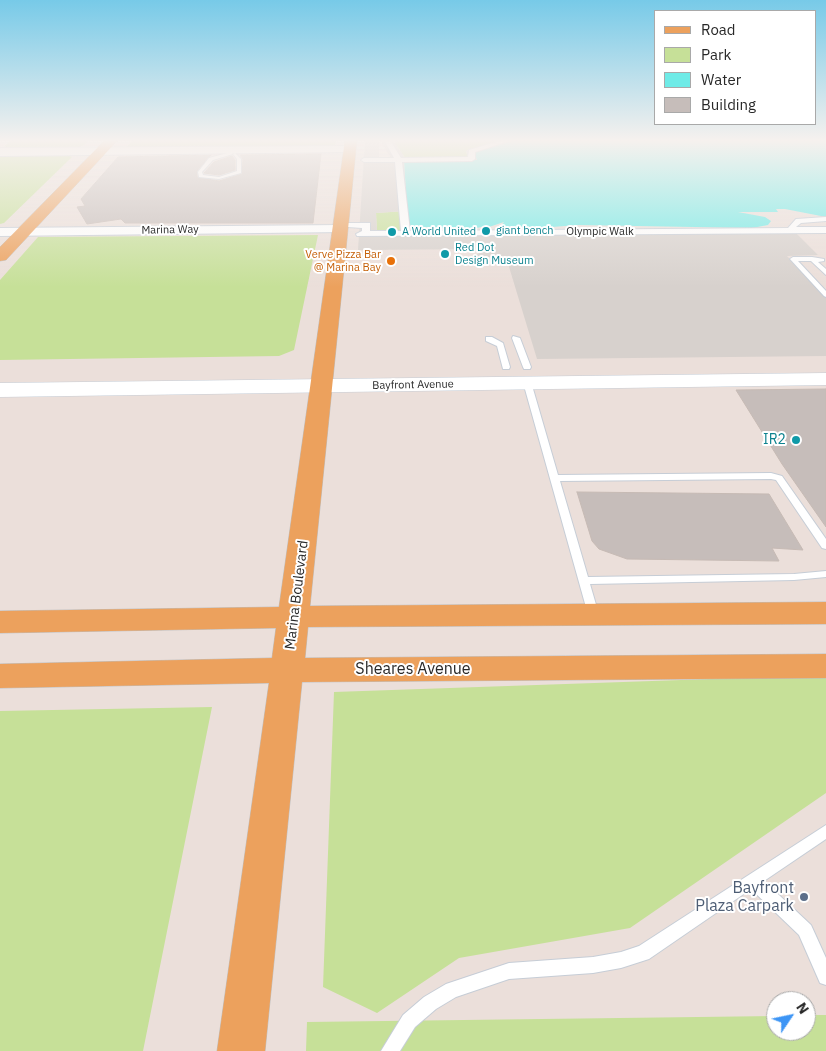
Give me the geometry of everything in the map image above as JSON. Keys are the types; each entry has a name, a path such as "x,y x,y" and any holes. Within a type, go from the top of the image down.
{"main road":[{"path":"0,256 64,189"},
{"name":"Marina Boulevard","path":"241,1051 322,379 345,227 347,189"},
{"name":"Bayfront Avenue","path":"522,377 826,365"},
{"name":"Bayfront Avenue","path":"0,374 322,379"},
{"name":"Bayfront Avenue","path":"0,390 322,379 522,377 826,379"},
{"path":"0,622 294,617 826,613"},
{"name":"Sheares Avenue","path":"0,676 287,670 826,666"}],"street":[{"path":"401,189 406,234"},
{"name":"Olympic Walk","path":"794,230 792,227 799,221 826,219"},
{"name":"Olympic Walk","path":"345,227 367,225 363,234 826,230"},
{"name":"Marina Way","path":"0,232 345,227"}],"lane":[{"path":"806,258 826,273"},
{"path":"822,260 806,258 793,260 826,294"},
{"path":"819,287 826,280"},
{"path":"516,338 522,377 554,478 593,615"},
{"path":"489,339 500,345 522,377"},
{"path":"554,478 771,476 779,478 826,546"},
{"path":"584,581 794,578 826,574"},
{"path":"390,1051 409,1021 430,1003 452,990 509,971 592,965 621,960 644,953 826,831"},
{"path":"752,880 805,930 826,978"}],"green space":[{"path":"0,189 39,189 4,223 0,224"},
{"path":"405,211 406,234 377,232 376,213"},
{"path":"318,235 294,350 279,356 0,360 0,280 38,237"},
{"path":"826,675 826,793 630,928 459,958 377,1013 323,987 334,692"},
{"path":"212,707 143,1051 0,1051 0,711"},
{"path":"816,1015 826,1015 826,1051 306,1051 307,1022 766,1016 766,1041 816,1041"}],"shaded area":[{"path":"362,189 406,189 409,233 794,231 818,255 787,256 826,297 826,356 537,359 506,257 471,257 488,249 358,250","holes":["405,211 406,234 377,232 376,213"]}],"water":[{"path":"406,189 826,189 826,217 785,209 776,209 778,212 738,212 765,217 771,221 768,225 752,228 578,225 526,229 501,226 504,222 489,227 485,226 469,230 408,226"}],"building":[{"path":"90,189 317,189 313,223 125,223 121,219 87,224 77,207 85,206 81,199"},
{"name":"IR2","path":"826,389 826,527 782,464 736,390"},
{"path":"577,492 769,494 803,550 772,548 779,561 627,559 599,549 592,541"}],"place":[{"name":"giant bench","path":"486,231"},
{"name":"A World United","path":"392,232"},
{"name":"Red Dot Design Museum","path":"445,254"},
{"name":"Verve Pizza Bar @ Marina Bay","path":"391,261"},
{"name":"IR2","path":"796,440"},
{"name":"Bayfront Plaza Carpark","path":"804,897"}]}
